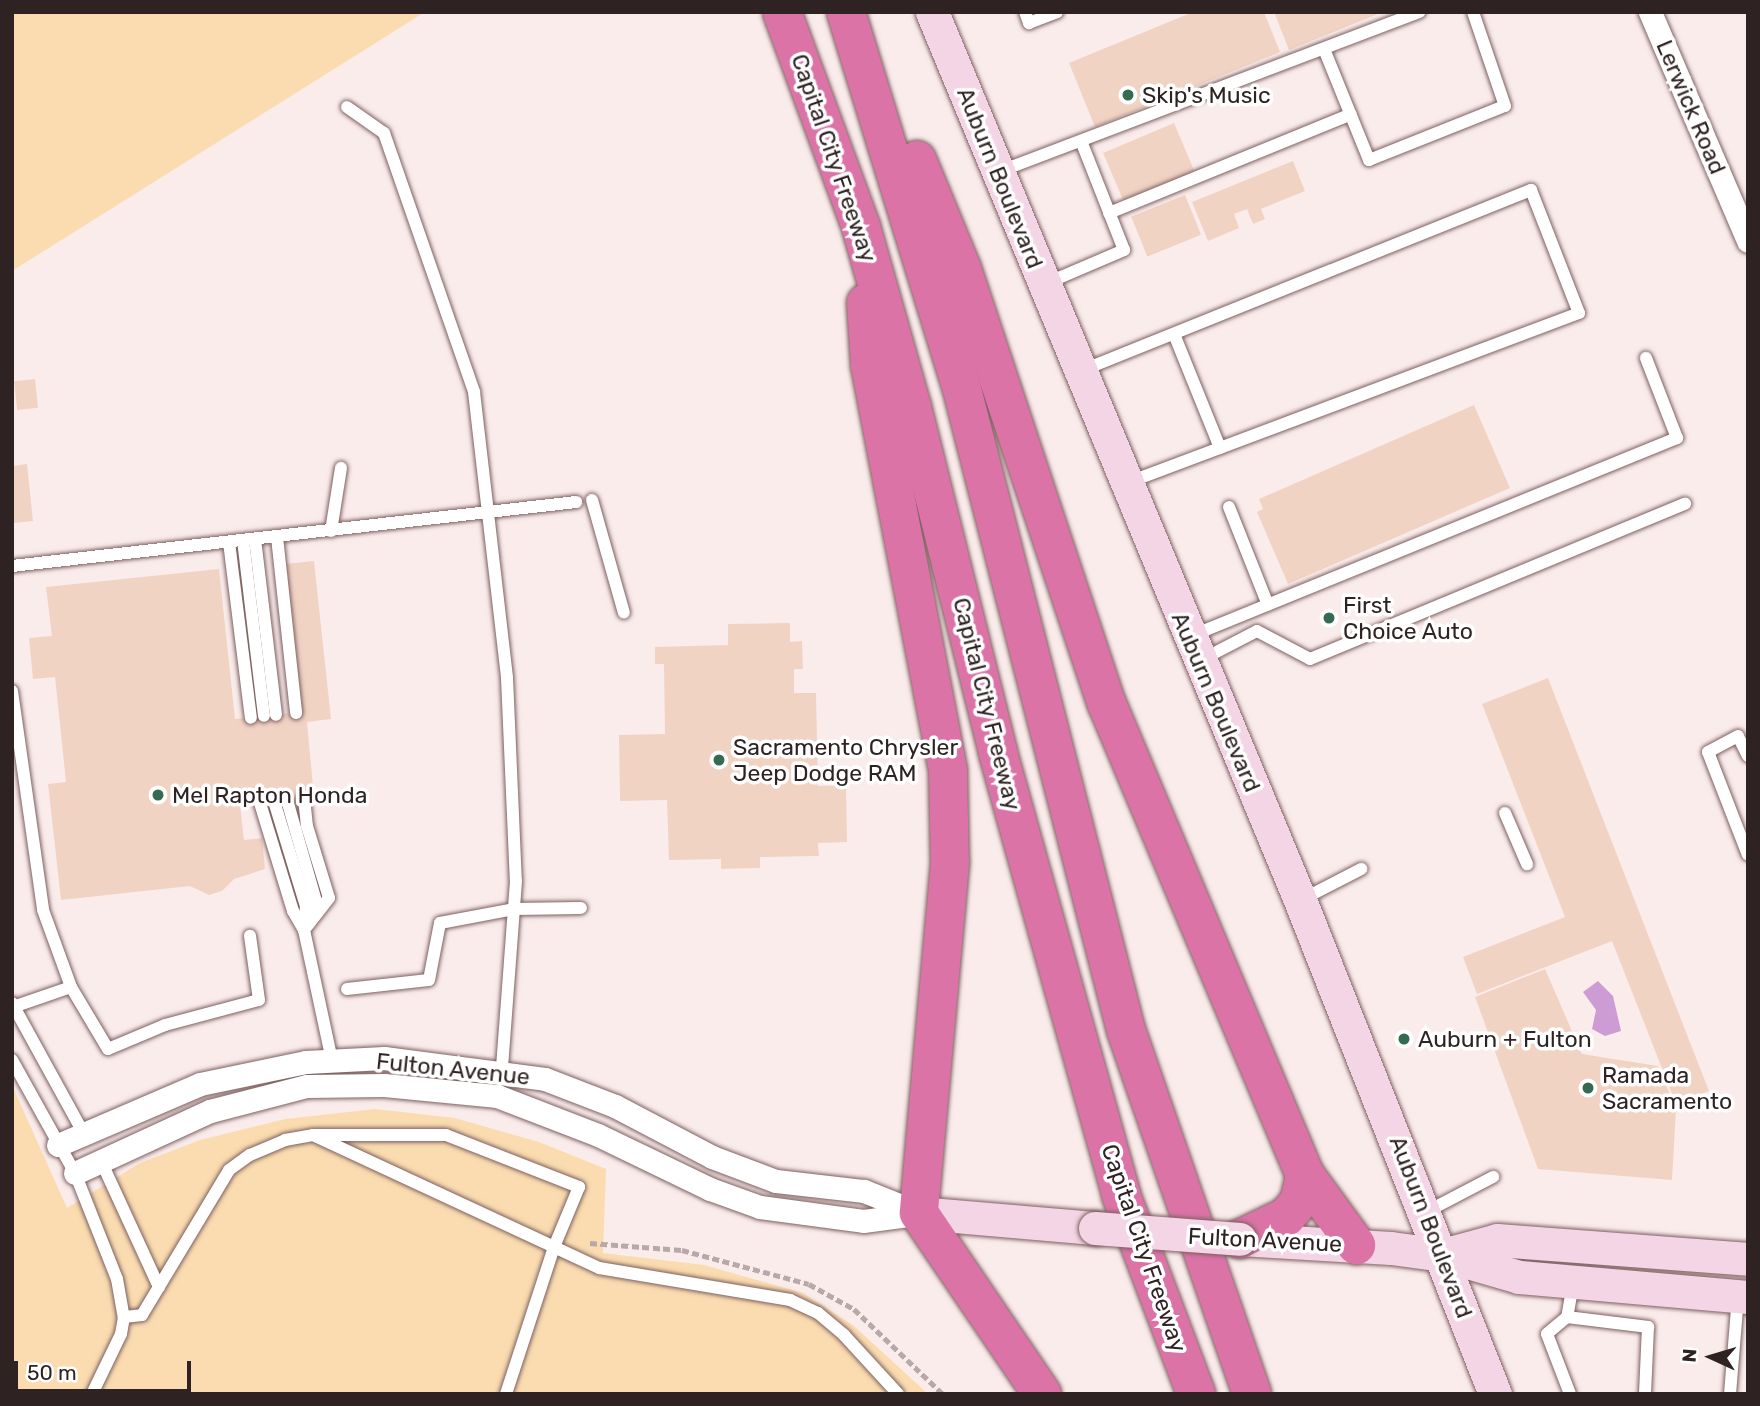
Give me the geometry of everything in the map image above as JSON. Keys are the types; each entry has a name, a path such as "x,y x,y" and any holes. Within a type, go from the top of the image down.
{"highway":[{"name":"Capital City Freeway","path":"782,12 861,227 912,407 998,753 1117,1182 1196,1394"},
{"path":"846,12 962,388 1126,1030 1252,1394"},
{"path":"857,12 962,269 1107,704 1305,1175 1356,1245"},
{"path":"861,227 870,365 948,771 950,863 919,1213 1042,1394"},
{"path":"1240,1239 1286,1217 1299,1202 1305,1175"}],"main road":[{"name":"Auburn Boulevard","path":"932,12 1193,650 1300,900 1443,1255 1495,1394"},
{"name":"Fulton Avenue","path":"919,1213 1240,1239 1356,1245 1443,1255 1519,1277 1743,1297"},
{"name":"Fulton Avenue","path":"1443,1255 1497,1240 1748,1259"}],"street":[{"name":"Lerwick Road","path":"1650,12 1748,241"},
{"name":"Fulton Avenue","path":"58,1145 200,1084 332,1061 384,1058 503,1071 545,1079 615,1106 712,1157 776,1181 864,1191 919,1213"},
{"name":"Fulton Avenue","path":"75,1173 210,1111 307,1086 384,1084 497,1097 760,1207 863,1221 919,1213"},
{"path":"83,1132 101,1161"}],"lane":[{"path":"1025,12 1029,23 1057,12"},
{"path":"998,173 1420,12"},
{"path":"1324,49 1369,160 1505,106 1473,12"},
{"path":"347,107 384,133 474,392 507,678 514,909 503,1071 497,1097"},
{"path":"1110,213 1351,114"},
{"path":"1043,285 1124,250 1081,141"},
{"path":"1079,372 1531,190 1579,313 1126,484"},
{"path":"1174,334 1220,448"},
{"path":"1193,650 1268,605 1677,438 1646,358"},
{"path":"331,531 341,468"},
{"path":"592,500 624,613"},
{"path":"12,566 576,502"},
{"path":"1193,650 1257,631 1310,659 1685,504"},
{"path":"1229,507 1268,605"},
{"path":"277,537 296,713"},
{"path":"229,542 263,716 249,540"},
{"path":"12,691 43,910 71,988 107,1049 165,1025 259,1000 250,936"},
{"path":"1748,755 1738,736 1708,752 1745,839 1748,855"},
{"path":"304,798 307,826 329,898 304,930"},
{"path":"281,801 316,901 304,930"},
{"path":"260,803 293,912 304,930 332,1061"},
{"path":"1505,813 1527,864"},
{"path":"1300,900 1362,869"},
{"path":"347,989 429,979 440,923 514,909 581,908"},
{"path":"71,988 13,1005 83,1132"},
{"path":"12,1060 75,1173 117,1279 124,1317 92,1394"},
{"path":"313,1135 599,1268 790,1300 818,1313 845,1335 898,1394"},
{"path":"124,1317 142,1315 229,1170 250,1155 285,1140 313,1135 446,1135 579,1187 554,1247 506,1394"},
{"path":"101,1161 159,1287"},
{"path":"1426,1212 1493,1177"},
{"path":"1570,1394 1547,1334 1567,1317 1573,1282"},
{"path":"1731,1394 1743,1297"},
{"path":"1567,1317 1648,1327 1645,1394"}],"shaded area":[{"path":"12,12 425,12 12,271"},
{"path":"1598,981 1613,996 1621,1031 1605,1036 1592,1029 1596,1010 1583,992"},
{"path":"12,1085 67,1208 140,1163 200,1140 285,1119 375,1109 455,1118 539,1142 606,1169 603,1253 704,1265 803,1293 854,1326 928,1394 12,1394"}],"building":[{"name":"Skip's Music","path":"1193,12 1264,12 1280,52 1095,127 1069,63"},
{"path":"1274,12 1383,12 1289,50"},
{"path":"1174,123 1195,173 1124,203 1103,153"},
{"path":"1293,161 1305,191 1261,209 1265,219 1253,224 1247,209 1234,214 1239,228 1208,241 1192,202"},
{"path":"1185,195 1201,235 1147,257 1131,217"},
{"path":"35,379 38,408 17,410 14,381"},
{"path":"1474,405 1510,488 1288,584 1257,512 1263,509 1259,499"},
{"path":"27,464 33,521 13,523 12,466"},
{"path":"314,561 331,719 307,722 314,797 240,805 244,840 262,838 265,869 234,879 222,891 209,895 190,886 61,900 48,784 66,782 55,677 33,679 29,638 52,636 46,587 219,569 235,719 302,712 286,564"},
{"path":"790,623 790,642 802,641 803,669 794,669 794,693 816,693 818,786 846,785 847,842 818,843 819,856 760,857 760,868 721,869 721,859 669,860 667,800 620,801 619,735 665,734 664,664 655,664 655,647 728,645 728,624"},
{"path":"1548,678 1709,1091 1676,1104 1612,941 1477,994 1463,957 1565,917 1482,704"},
{"name":"Ramada Sacramento","path":"1545,969 1582,1054 1658,1066 1676,1109 1672,1180 1538,1169 1475,997"}],"place":[{"name":"Skip's Music","path":"1128,95"},
{"name":"First Choice Auto","path":"1329,618"},
{"name":"Sacramento Chrysler Jeep Dodge RAM","path":"719,760"},
{"name":"Mel Rapton Honda","path":"158,795"},
{"name":"Auburn + Fulton","path":"1404,1039"},
{"name":"Ramada Sacramento","path":"1588,1088"}]}
